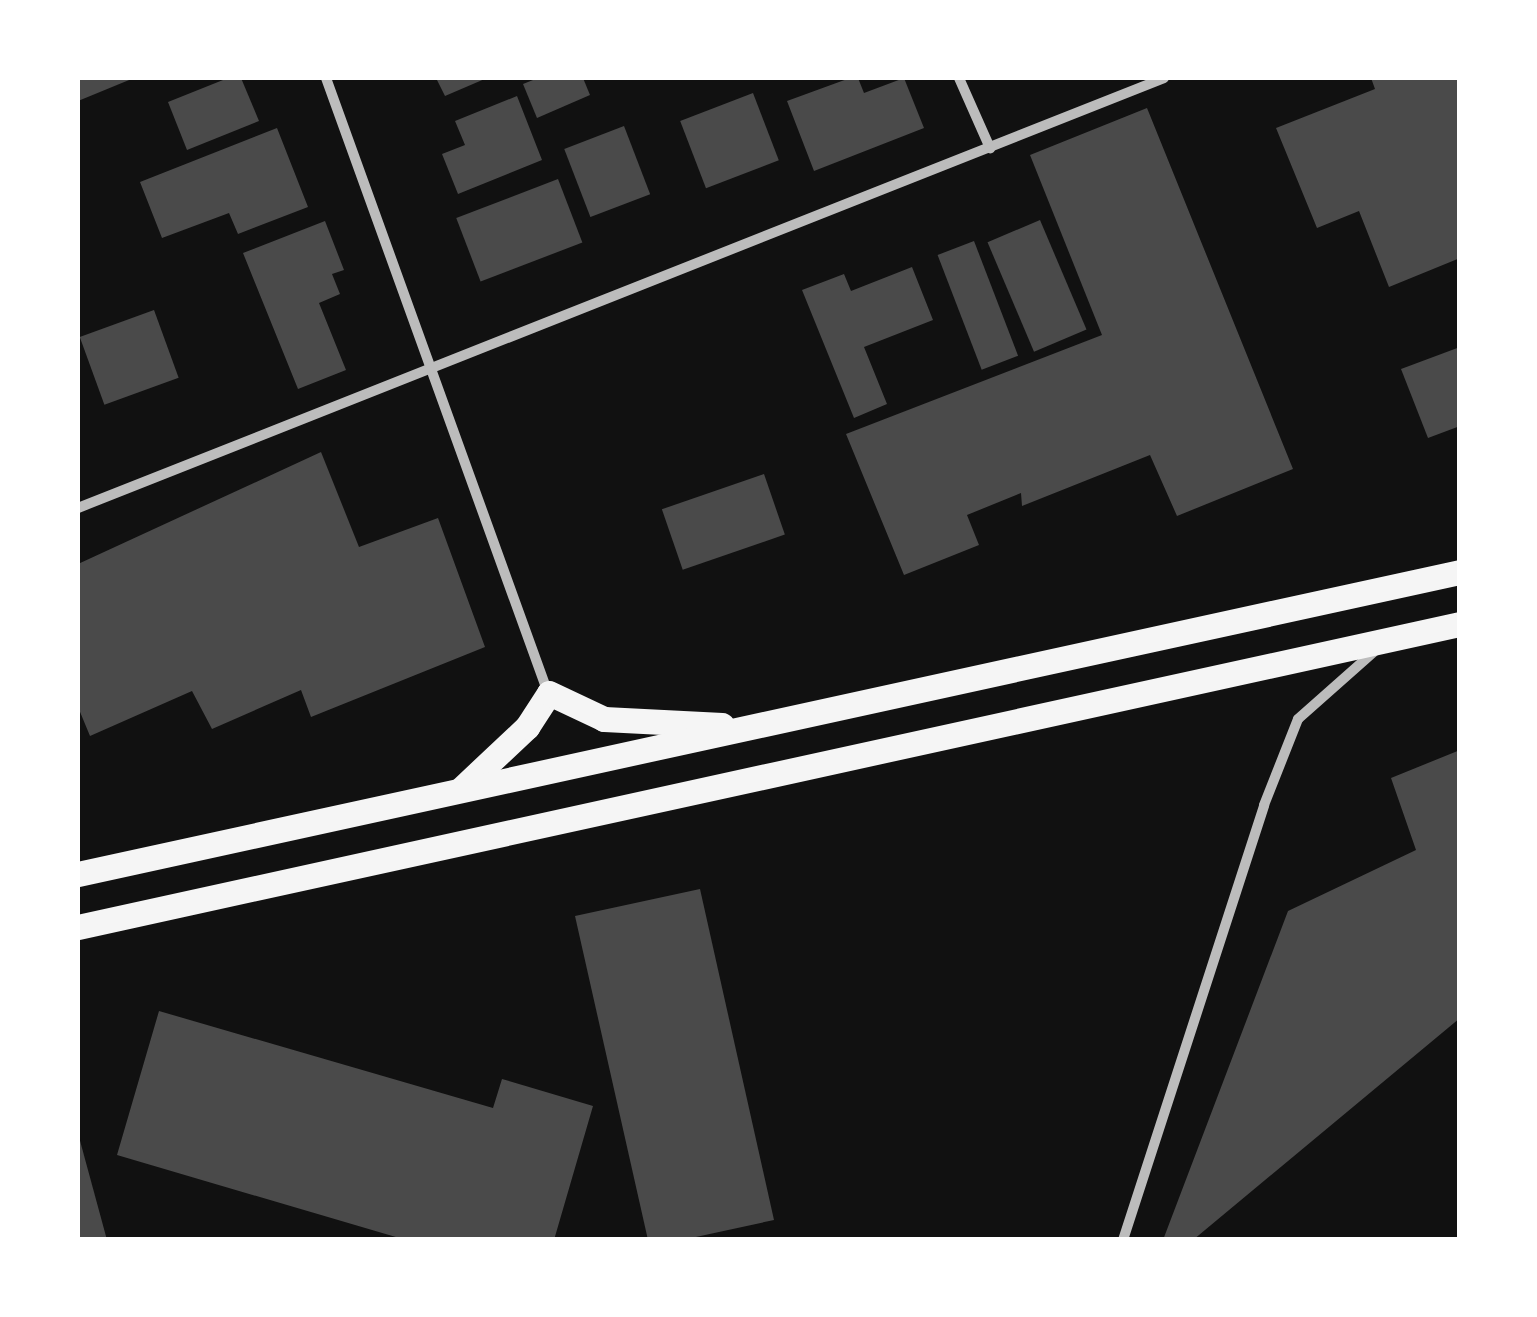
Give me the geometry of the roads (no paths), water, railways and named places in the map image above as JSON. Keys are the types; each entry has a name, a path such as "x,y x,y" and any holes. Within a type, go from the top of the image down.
{"main road":[{"path":"78,874 1460,572"},
{"path":"78,927 1460,624"},
{"path":"459,791 527,727 548,693 604,719 757,727"}],"street":[{"path":"326,78 548,693"},
{"path":"959,78 990,148"},
{"path":"78,508 1164,78"},
{"path":"1124,1240 1264,805 1298,718 1388,640"}]}
